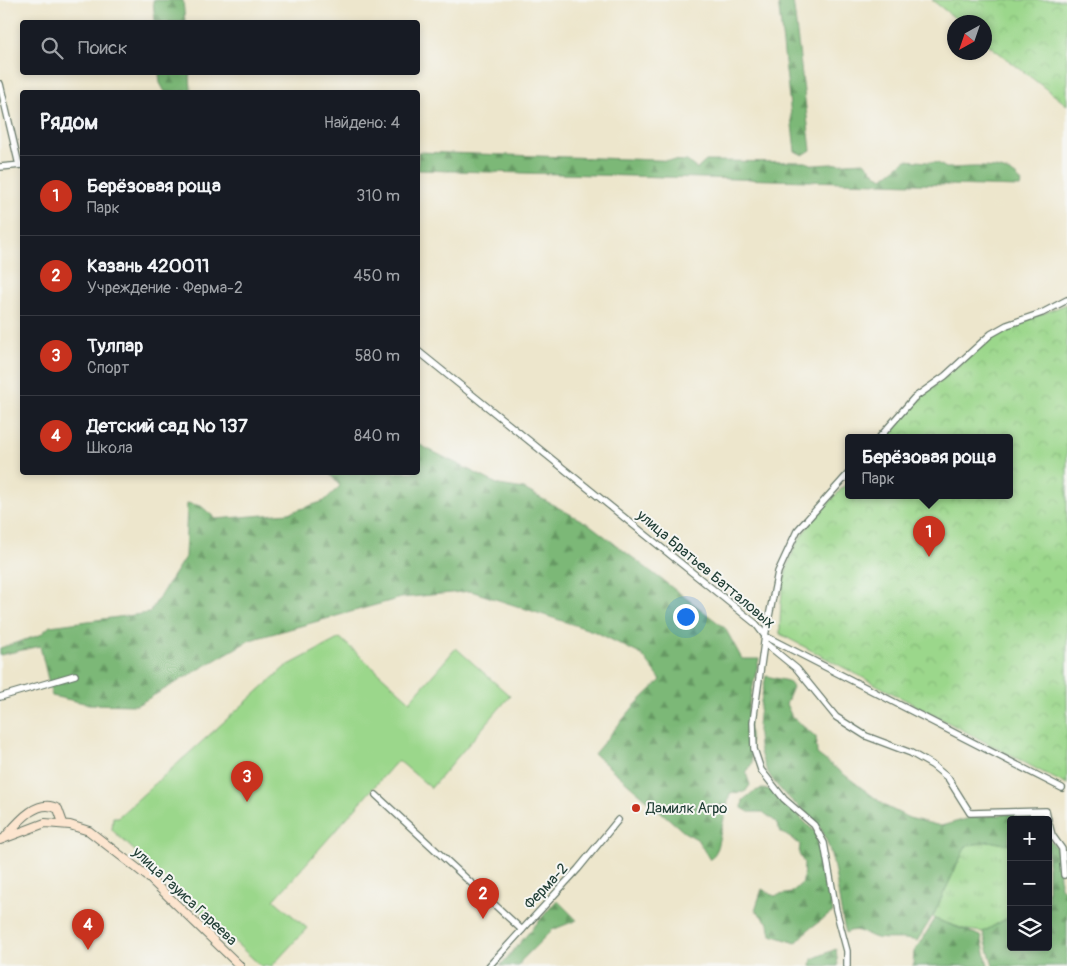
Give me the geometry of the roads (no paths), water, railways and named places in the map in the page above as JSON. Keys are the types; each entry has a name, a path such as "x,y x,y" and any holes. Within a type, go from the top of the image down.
{"street":[{"path":"0,84 20,161"},
{"path":"0,167 20,165"},
{"path":"882,434 914,398 944,376 991,334 1006,325 1042,312 1067,300"},
{"name":"улица Братьев Батталовых","path":"420,353 756,624 765,636 1062,788"},
{"path":"845,478 797,532 778,572 765,636 752,722 754,749 761,770 770,784 784,799 814,825 824,843 836,910 847,951 847,966"},
{"path":"765,643 797,669 836,717 866,736 911,753 934,766 948,778 970,813 1046,811 1047,816"},
{"path":"0,697 75,675"},
{"path":"376,795 522,930"},
{"path":"2,839 29,812 44,807 52,806 58,809 63,823"},
{"name":"Ферма-2","path":"489,966 578,869 618,820"},
{"name":"улица Рауиса Гареева","path":"2,839 45,823 63,823 89,831 147,876 240,966"},
{"path":"1052,835 1062,849 1064,875"}],"place":[{"name":"Берёзовая роща","path":"929,557"},
{"name":"Тулпар","path":"247,802"},
{"name":"Дамилк Агро","path":"636,808"},
{"name":"Казань 420011","path":"483,919"},
{"name":"Детский сад № 137","path":"88,950"}]}
